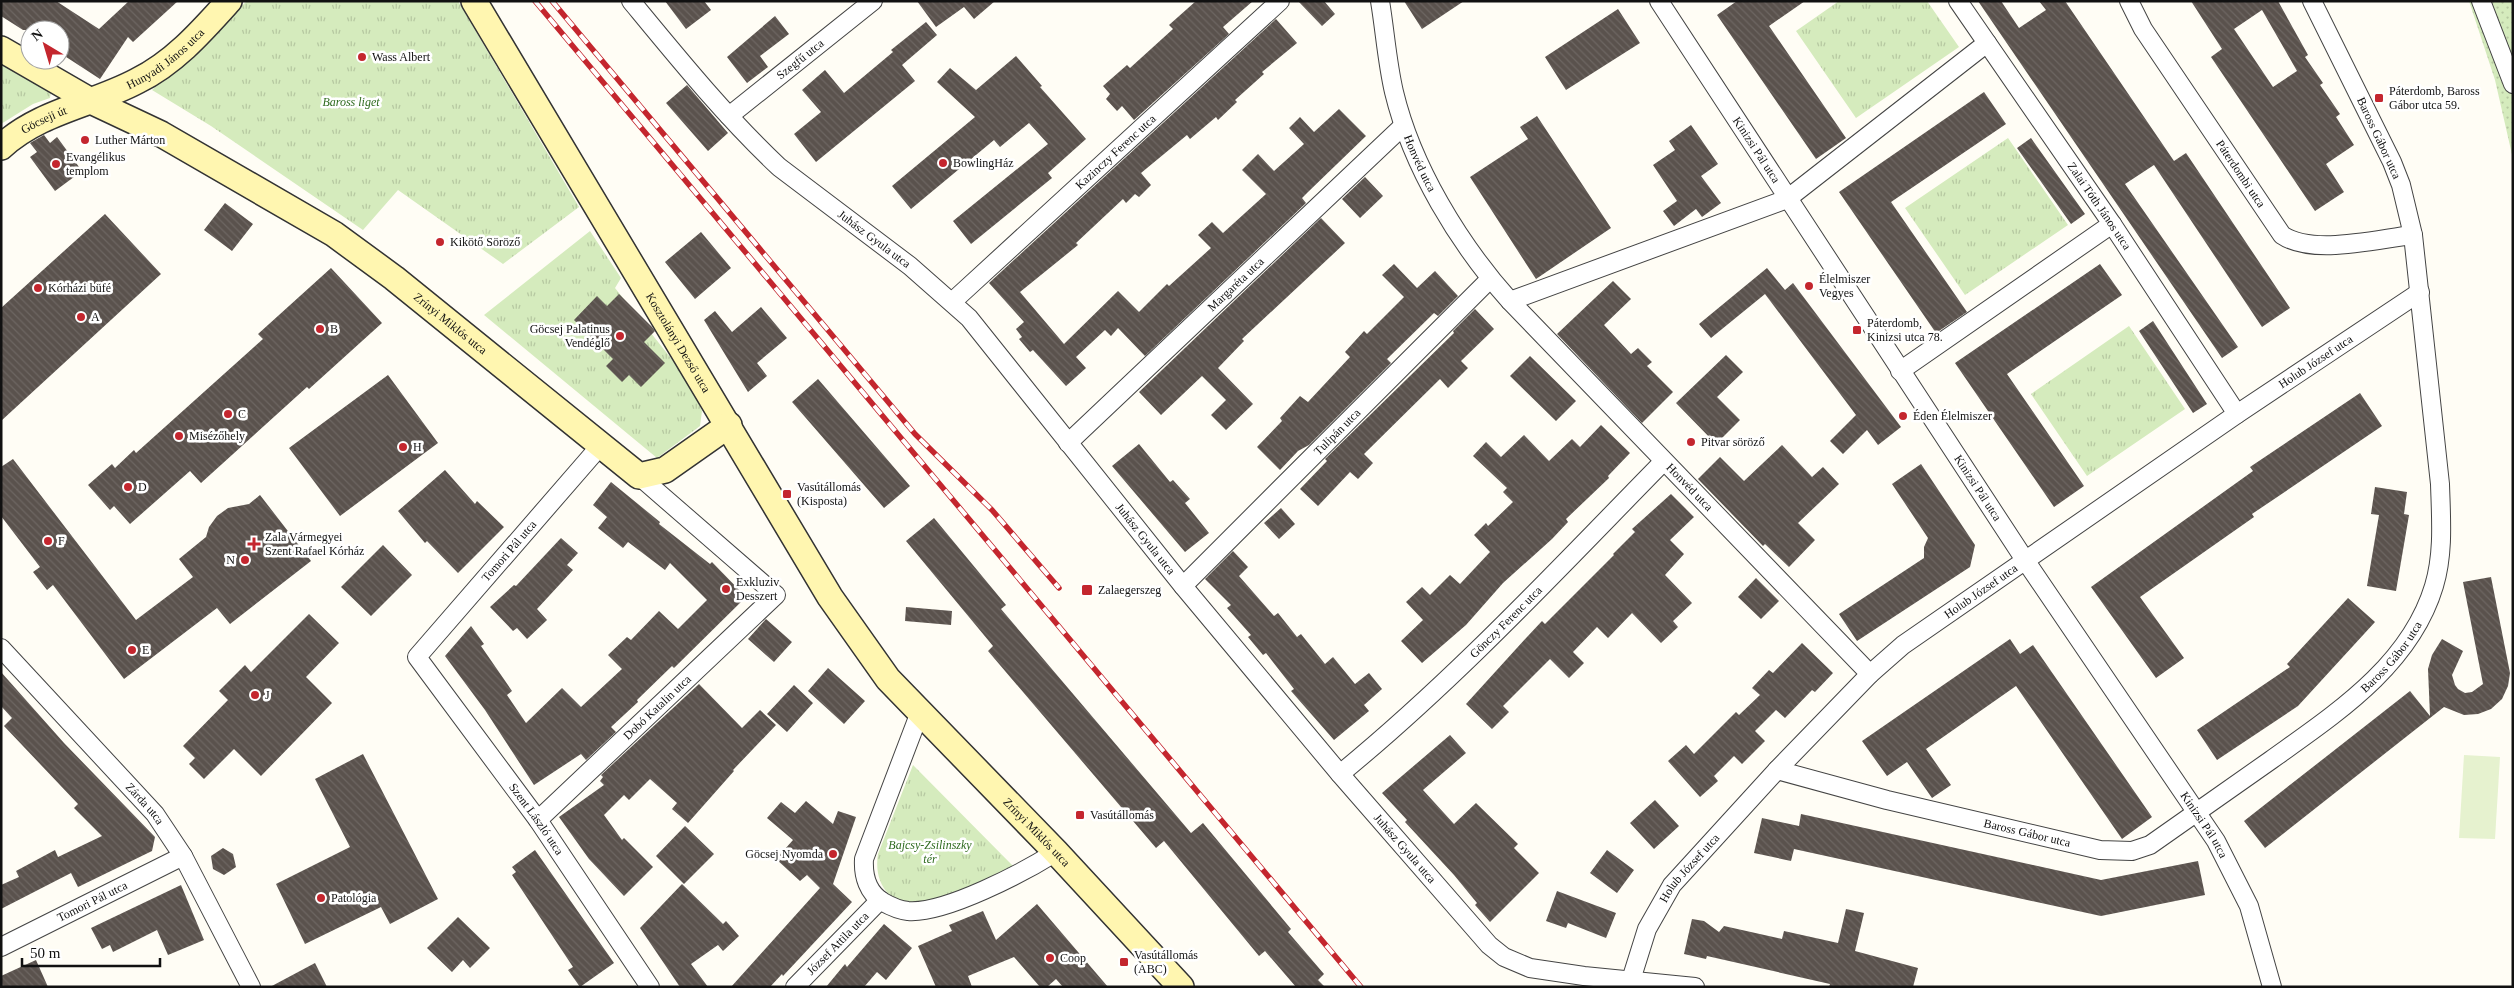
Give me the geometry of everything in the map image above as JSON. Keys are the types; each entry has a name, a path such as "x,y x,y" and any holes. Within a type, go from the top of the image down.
{"main road":[{"name":"Hunyadi János utca","path":"91,100 138,81 167,62 198,35 228,1"},
{"name":"Kosztolányi Dezső utca","path":"474,1 830,597 888,679"},
{"name":"Zrínyi Miklós utca","path":"1,49 91,100 161,134 334,234 394,278 639,476"},
{"name":"Göcseji út","path":"1,147 13,136 44,118 91,100"},
{"path":"639,476 665,470 729,425"},
{"name":"Zrínyi Miklós utca","path":"888,679 1056,852 1177,985"}],"street":[{"name":"Juhász Gyula utca","path":"631,1 728,116 779,167 910,266 968,318 1183,586 1340,774 1498,953 1519,965 1530,968 1584,976 1695,987"},
{"name":"Szegfű utca","path":"728,116 873,1"},
{"name":"Kazinczy Ferenc utca","path":"952,302 1280,1"},
{"name":"Honvéd utca","path":"1380,1 1394,91 1404,126 1438,199 1458,235 1490,279 1663,462 1870,674"},
{"name":"Kinizsi Pál utca","path":"1659,1 2025,560 2220,848 2243,891 2264,954 2272,987"},
{"name":"Zalai Tóth János utca","path":"1958,1 2112,224 2237,414"},
{"name":"Páterdombi utca","path":"2129,1 2143,29 2282,235 2299,243 2330,245 2413,235"},
{"name":"Baross Gábor utca","path":"1777,770 1887,800 2100,850 2125,852 2141,849 2197,812 2318,726 2372,682 2419,623 2429,600 2440,561 2442,526 2440,484 2413,235 2392,162 2312,1"},
{"path":"2481,1 2513,84"},
{"path":"1510,301 1787,199 1987,44"},
{"name":"Margaréta utca","path":"1068,443 1404,126"},
{"path":"1900,371 2112,224"},
{"name":"Tulipán utca","path":"1183,586 1490,279"},
{"name":"Holub József utca","path":"1630,980 1647,929 1672,885 1777,770 1870,674 1914,635 2237,414 2420,292"},
{"name":"Tomori Pál utca","path":"417,657 601,445"},
{"name":"Gönczy Ferenc utca","path":"1340,774 1436,690 1493,635 1663,462"},
{"name":"Zrínyi Miklós utca","path":"639,476 776,595"},
{"name":"Dobó Katalin utca","path":"538,820 776,595"},
{"name":"Zárda utca","path":"1,648 155,814 183,856 251,987"},
{"name":"Szent László utca","path":"417,657 538,820 650,987"},
{"path":"920,712 864,860 863,869 869,888 880,900 907,911 942,906 1026,871 1056,852"},
{"name":"Tomori Pál utca","path":"1,947 183,856"},
{"name":"József Attila utca","path":"796,987 880,900"}],"green space":[{"name":"Baross liget","path":"247,1 458,1 579,207 503,264 398,190 363,230 211,126 152,90"},
{"path":"1839,1 1927,1 1959,47 1856,118 1796,31"},
{"path":"2469,1 2513,1 2513,159 2495,80"},
{"path":"1,63 51,90 50,98 33,104 1,124"},
{"path":"2008,138 2068,225 1965,295 1905,208"},
{"path":"590,231 621,278 615,288 690,382 702,411 700,426 657,458 484,315"},
{"path":"2129,326 2185,409 2087,476 2031,394"},
{"path":"2464,755 2500,757 2495,839 2459,838"},
{"name":"Bajcsy-Zsilinszky tér","path":"913,765 1013,866 926,906 912,906 902,903 887,892 878,875 878,854"}],"building":[{"path":"1,1 56,1 99,29 129,1 178,1 133,42 128,37 100,79 70,60 70,20 20,20 20,28 1,16"},
{"path":"665,1 704,1 711,10 686,29"},
{"path":"917,1 995,1 974,19 964,7 936,27"},
{"path":"1196,1 1253,1 1223,27 1229,34 1134,120 1122,106 1117,111 1106,99 1110,94 1103,86 1127,65 1130,68 1173,29 1169,25"},
{"path":"1298,1 1324,1 1335,14 1322,26"},
{"path":"1404,1 1464,1 1422,29"},
{"path":"1737,1 1805,1 1769,26 1846,138 1816,159 1717,15"},
{"path":"1978,1 2001,1 2019,28 2046,10 2039,1 2065,1 2174,161 2186,153 2290,308 2262,327 2154,165 2125,184 2238,347 2222,358"},
{"path":"2191,1 2278,1 2308,55 2305,57 2323,83 2320,85 2340,114 2336,117 2354,145 2326,164 2344,192 2315,211 2211,57 2222,49","holes":["2262,10 2297,71 2273,87 2234,29"]},
{"path":"1618,9 1640,43 1566,90 1545,57"},
{"path":"775,16 789,34 760,56 768,67 747,83 727,57"},
{"path":"1276,19 1297,43 1262,72 1264,74 1235,100 1237,102 1218,120 1216,117 1190,139 1187,135 1141,173 1151,185 1139,197 1135,194 1126,203 1123,199 1076,243 1078,245 1020,292 1064,344 1118,291 1139,312 1167,284 1169,286 1211,248 1198,235 1212,222 1223,233 1266,194 1242,170 1258,154 1274,171 1304,144 1289,128 1300,117 1314,132 1339,109 1366,136 1302,198 1306,203 1145,356 1118,328 1111,336 1105,330 1076,357 1086,368 1066,386 1033,350 1030,352 1019,339 1022,337 1016,329 1024,322 989,283"},
{"path":"926,22 937,35 902,65 915,81 816,162 794,134 821,112 802,90 825,70 844,93 893,52 891,50"},
{"path":"1016,56 1042,86 1040,87 1086,139 1048,173 1052,178 971,244 953,221 1048,144 1029,123 1000,147 994,140 911,209 892,186 975,117 937,82 950,68 976,90"},
{"path":"687,85 728,133 708,151 666,103"},
{"path":"1984,92 2006,124 1891,202 1967,312 1936,333 1839,192"},
{"path":"1537,116 1611,228 1536,279 1470,177 1528,139 1520,127"},
{"path":"1691,125 1718,164 1701,176 1721,203 1702,217 1696,209 1674,226 1663,211 1677,201 1653,165 1675,150 1669,141"},
{"name":"Evangélikus templom","path":"44,135 50,143 57,137 82,171 55,191 30,157 37,152 30,143"},
{"path":"2031,138 2085,214 2071,224 2017,148"},
{"path":"1365,177 1383,196 1360,218 1342,199"},
{"path":"225,203 253,224 232,251 204,230"},
{"name":"A","path":"105,214 161,274 1,421 1,308"},
{"path":"1321,218 1345,243 1242,339 1244,341 1218,368 1253,404 1226,430 1211,415 1226,400 1202,376 1161,415 1139,392"},
{"path":"701,232 731,268 695,299 665,262"},
{"path":"1394,264 1417,288 1435,271 1458,296 1438,316 1434,313 1387,359 1391,363 1309,445 1298,451 1280,470 1257,447 1282,421 1280,418 1300,396 1308,402 1350,357 1345,352 1364,331 1367,334 1404,297 1382,275"},
{"path":"2100,264 2122,295 2007,374 2084,486 2054,507 1955,363"},
{"path":"331,268 382,323 309,389 307,387 201,483 190,471 130,524 114,506 110,510 88,485 112,464 115,468 134,450 136,453 263,339 258,334"},
{"path":"1767,268 1785,290 1793,283 1901,427 1878,445 1867,430 1843,454 1830,441 1856,415 1765,294 1711,338 1699,324"},
{"path":"1613,281 1631,299 1604,325 1631,354 1638,348 1652,362 1647,366 1673,392 1642,423 1557,334"},
{"name":"Göcsej Palatinus Vendéglő","path":"619,294 655,331 644,342 665,363 641,387 629,375 622,382 606,366 613,359 574,320 597,296 607,306"},
{"path":"761,307 787,338 757,363 767,376 748,392 704,320 715,311 732,332"},
{"path":"1475,309 1494,329 1461,361 1468,368 1448,388 1440,379 1364,454 1373,463 1358,479 1350,472 1318,506 1300,489 1327,461 1325,459 1454,333 1453,331"},
{"path":"2153,321 2207,404 2193,413 2139,331"},
{"path":"1726,355 1743,372 1717,397 1740,420 1716,444 1676,403"},
{"path":"1530,356 1576,401 1556,421 1510,376"},
{"name":"H","path":"388,375 438,443 340,516 289,448"},
{"path":"818,379 910,486 884,508 792,402"},
{"path":"2360,393 2382,426 2252,514 2254,517 2140,597 2184,658 2156,678 2091,587 2253,471 2250,467"},
{"path":"1601,425 1630,453 1608,476 1609,478 1566,519 1568,522 1552,539 1503,583 1466,625 1422,663 1401,641 1423,620 1406,602 1422,587 1430,595 1450,575 1460,584 1490,552 1474,535 1486,523 1488,526 1513,502 1503,492 1507,488 1473,456 1486,442 1501,457 1524,435 1549,461 1572,439 1580,447"},
{"path":"1139,444 1170,482 1173,480 1190,499 1185,503 1209,533 1185,552 1112,466"},
{"path":"1782,445 1812,477 1823,467 1839,484 1798,523 1815,540 1789,567 1765,544 1763,546 1698,479 1720,457 1744,481"},
{"path":"13,459 136,620 193,577 179,559 206,537 209,527 217,516 228,508 249,504 260,495 311,561 230,624 217,608 124,679 53,585 47,590 33,572 40,567 1,516 1,467"},
{"path":"1921,464 1975,545 1970,567 1857,641 1839,614 1924,558 1924,547 1928,538 1892,484"},
{"path":"445,470 475,504 477,501 504,527 458,573 427,541 425,543 398,511"},
{"path":"611,482 660,522 659,524 710,564 712,562 746,597 674,668 672,666 637,700 638,702 611,727 616,732 586,760 581,754 534,785 485,710 445,656 471,626 484,644 481,646 512,691 507,695 526,723 562,688 581,707 622,669 608,655 627,637 631,640 659,611 678,629 707,600 670,563 665,570 628,542 623,548 598,528 607,517 593,505"},
{"path":"2375,487 2407,492 2404,514 2409,515 2396,591 2367,586 2379,515 2371,514"},
{"path":"1671,494 1694,517 1670,540 1684,554 1665,575 1692,603 1673,621 1678,627 1661,643 1632,613 1608,638 1597,627 1573,652 1584,663 1569,678 1550,659 1503,706 1509,712 1492,729 1466,704 1542,621 1545,624 1614,555 1635,532 1632,529"},
{"path":"1281,508 1295,524 1279,539 1264,523"},
{"path":"934,518 1006,605 1001,609 1191,833 1203,823 1291,929 1288,932 1324,974 1318,980 1325,987 1296,987 1265,951 1259,956 1164,841 1156,848 988,651 993,646 906,541"},
{"path":"561,538 578,553 567,565 573,570 537,609 547,620 527,639 517,628 513,631 490,607 514,585 516,586"},
{"path":"383,545 412,575 371,616 341,587"},
{"path":"1233,551 1248,567 1239,576 1274,616 1278,613 1297,637 1301,634 1325,664 1333,657 1355,684 1369,673 1382,689 1364,705 1369,711 1334,740 1291,691 1294,689 1266,653 1263,655 1248,637 1251,635 1227,608 1231,605 1205,579"},
{"path":"2491,577 2510,673 2508,686 2502,699 2491,709 2478,714 2464,715 2444,707 2265,848 2244,821 2410,691 2430,716 2428,669 2432,655 2442,639 2463,651 2452,675 2458,689 2465,693 2472,692 2483,684 2463,582"},
{"path":"1756,578 1779,601 1761,619 1738,597"},
{"path":"2348,598 2375,622 2298,706 2217,760 2197,730 2290,667 2287,664"},
{"path":"906,607 952,611 951,625 905,621"},
{"name":"J","path":"309,614 339,643 306,677 332,703 261,776 234,749 204,779 189,764 195,758 183,746 228,700 219,691 245,665 251,672"},
{"path":"766,619 792,642 774,662 748,639"},
{"path":"2010,639 2020,654 2033,645 2152,817 2122,839 2016,686 1926,749 1951,785 1932,798 1907,762 1887,776 1862,741"},
{"path":"1802,643 1833,673 1815,692 1812,690 1785,718 1776,710 1755,731 1765,741 1742,764 1734,756 1714,776 1718,781 1700,797 1668,761 1686,745 1694,754 1736,712 1739,715 1760,695 1752,688 1769,670 1773,673"},
{"path":"828,668 865,701 844,724 808,691"},
{"path":"1,672 64,743 155,837 152,851 78,887 71,873 1,909 1,885 19,877 16,871 55,850 58,857 102,836 74,808 78,804 4,726 12,718 1,706"},
{"path":"699,684 742,728 760,710 776,725 733,770 688,823 672,809 677,803 650,779 629,800 624,795 604,815 622,840 624,838 653,867 624,896 589,859 559,817 604,785 600,781 603,777 601,775"},
{"path":"794,685 813,703 787,732 767,714"},
{"path":"1450,735 1466,753 1423,790 1454,824 1476,803 1518,844 1514,848 1539,873 1490,922 1475,905 1477,903 1454,875 1405,822 1407,820 1382,793"},
{"path":"363,754 438,899 390,924 381,907 305,944 276,884 350,847 315,779"},
{"path":"1655,800 1679,826 1654,849 1630,823"},
{"path":"806,801 833,824 838,811 856,817 833,884 852,902 783,976 782,974 770,987 731,987 820,888 807,875 800,881 776,859 793,840 767,818 781,802 795,813"},
{"path":"1801,814 2101,880 2198,861 2205,895 2101,916 1794,849 1791,861 1754,853 1762,818 1799,826"},
{"path":"685,826 714,854 684,884 656,856"},
{"path":"223,848 233,854 236,867 224,875 213,869 211,856"},
{"path":"535,850 614,963 580,987 568,970 573,967 512,875 516,872 512,867"},
{"path":"1607,850 1634,870 1617,893 1590,873"},
{"path":"682,884 723,924 726,921 739,936 723,951 718,945 691,964 708,987 680,987 640,928"},
{"path":"181,885 204,940 168,955 157,930 113,952 110,945 102,949 91,928"},
{"path":"1557,891 1616,913 1606,938 1568,923 1566,928 1546,921"},
{"path":"1037,904 1108,987 1063,987 1056,979 1047,987 1040,987 1014,957 968,976 972,987 936,987 918,946 952,931 949,925 983,911 996,940"},
{"path":"1846,909 1864,913 1855,951 1918,968 1913,987 1829,987 1830,984 1707,956 1706,959 1684,954 1692,919 1704,921 1719,932 1724,926 1782,939 1784,931 1838,943"},
{"path":"458,917 490,948 470,968 463,960 452,972 427,948"},
{"path":"884,924 912,948 886,980 877,972 864,987 826,987 845,964 847,967"},
{"path":"36,960 48,987 1,987 1,976"},
{"path":"315,963 327,987 270,987"}],"railway":[{"path":"535,1 1361,987"},
{"path":"552,1 915,434 992,510 1059,588"}],"place":[{"name":"Wass Albert","path":"362,57"},
{"name":"Páterdomb, Baross Gábor utca 59.","path":"2379,98"},
{"name":"Luther Márton","path":"85,140"},
{"name":"BowlingHáz","path":"943,163"},
{"name":"Evangélikus templom","path":"56,164"},
{"name":"Kikötő Söröző","path":"440,242"},
{"name":"Élelmiszer Vegyes","path":"1809,286"},
{"name":"Kórházi büfé","path":"38,288"},
{"name":"A","path":"81,317"},
{"name":"B","path":"320,329"},
{"name":"Páterdomb, Kinizsi utca 78.","path":"1857,330"},
{"name":"Göcsej Palatinus Vendéglő","path":"620,336"},
{"name":"C","path":"228,414"},
{"name":"Éden Élelmiszer","path":"1903,416"},
{"name":"Misézőhely","path":"179,436"},
{"name":"Pitvar söröző","path":"1691,442"},
{"name":"H","path":"403,447"},
{"name":"D","path":"128,487"},
{"name":"Vasútállomás (Kisposta)","path":"787,494"},
{"name":"F","path":"48,541"},
{"name":"Zala Vármegyei Szent Rafael Kórház","path":"254,544"},
{"name":"N","path":"245,560"},
{"name":"Exkluziv Desszert","path":"726,589"},
{"name":"Zalaegerszeg","path":"1087,590"},
{"name":"E","path":"132,650"},
{"name":"J","path":"255,695"},
{"name":"Vasútállomás","path":"1080,815"},
{"name":"Göcsej Nyomda","path":"833,854"},
{"name":"Patológia","path":"321,898"},
{"name":"Coop","path":"1050,958"},
{"name":"Vasútállomás (ABC)","path":"1124,962"}]}
